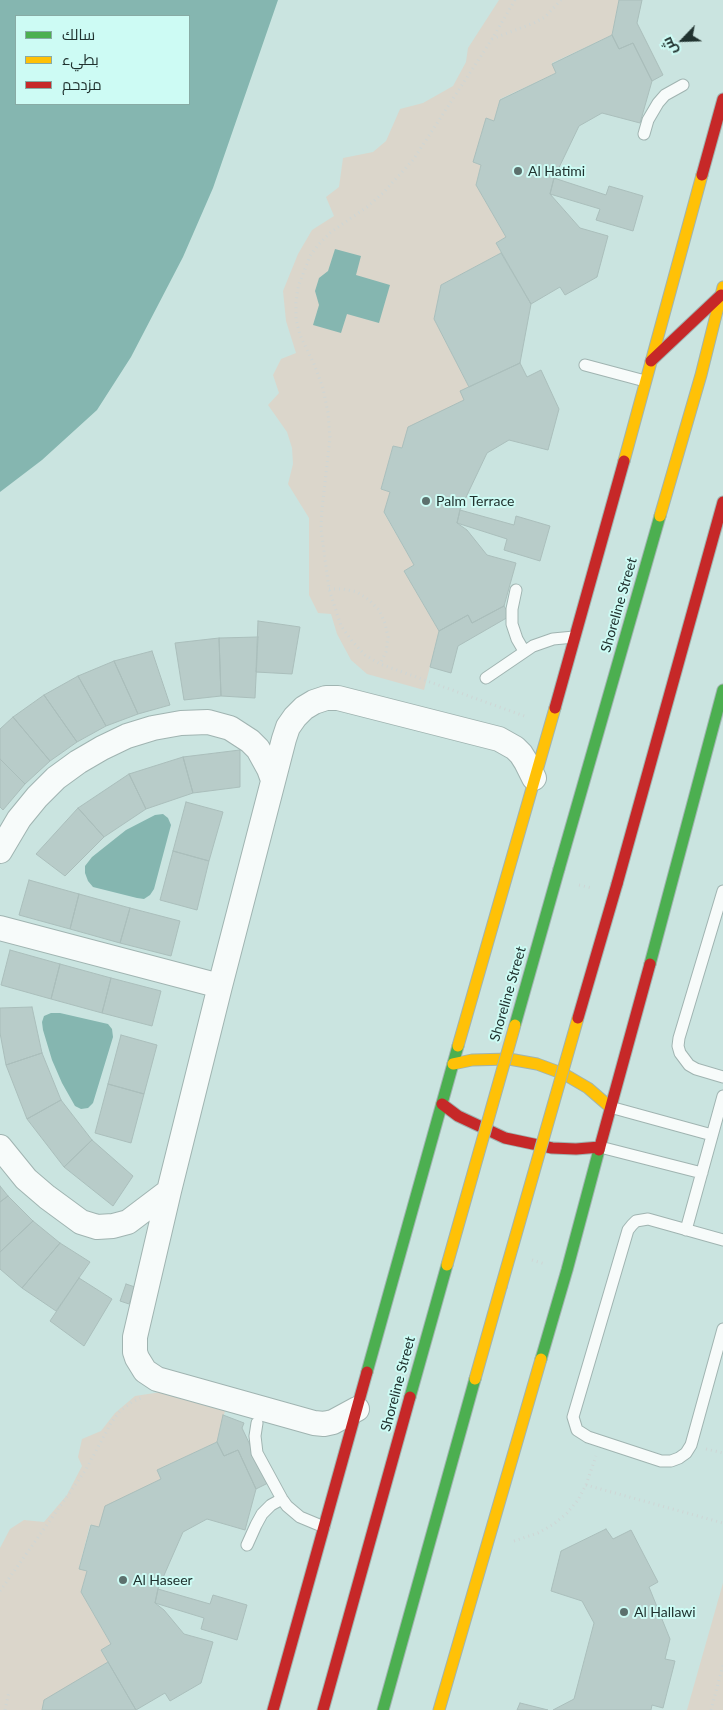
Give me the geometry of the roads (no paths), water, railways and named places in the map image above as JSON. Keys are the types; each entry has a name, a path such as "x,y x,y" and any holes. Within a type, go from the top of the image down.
{"street":[{"path":"273,1710 723,99"},
{"path":"651,361 722,291"},
{"name":"Shoreline Street","path":"323,1710 559,868 701,375 722,291"},
{"path":"383,1710 723,502"},
{"path":"439,1710 567,1270 723,690"},
{"path":"357,1409 334,1422 319,1424 164,1381 145,1370 135,1352 135,1337 169,1191 284,739 288,727 304,708 326,698 338,698 499,739 521,754 534,778"},
{"path":"0,851 19,819 36,797 56,778 102,748 127,736 154,728 181,723 208,722 230,728 250,741 258,749 273,780"},
{"path":"0,928 220,986"},
{"path":"453,1064 472,1060 509,1059 537,1064 564,1074 588,1088 610,1107"},
{"path":"442,1104 458,1116 483,1130 505,1138 552,1148 600,1147"},
{"path":"0,1147 26,1179 81,1222 97,1226 113,1226 128,1222 169,1191"}],"lane":[{"path":"644,134 648,120 658,103 665,95 683,85"},
{"path":"585,365 645,381"},
{"path":"516,590 512,609 512,624 517,639 524,651"},
{"path":"486,678 533,646 548,640 574,637"},
{"path":"723,891 678,1046 680,1053 689,1065 723,1077"},
{"path":"686,1230 723,1096"},
{"path":"610,1107 712,1135"},
{"path":"600,1147 702,1173"},
{"path":"723,1240 648,1219 636,1221 628,1230 573,1417 577,1430 582,1434 601,1441 662,1461 679,1458 686,1453 691,1445 723,1330"},
{"path":"257,1423 255,1436 257,1453 282,1499 300,1517 324,1527"},
{"path":"247,1545 262,1514 271,1505 282,1499"}],"water":[{"path":"0,0 278,0 213,188 183,257 131,357 97,410 42,460 0,492"},
{"path":"335,249 361,256 356,275 390,285 379,323 347,314 341,333 313,325 319,305 315,291 319,278 328,271"},
{"path":"163,814 168,818 171,825 154,889 150,895 144,899 93,887 85,873 85,866 92,857 126,830 155,815"},
{"path":"51,1013 60,1013 108,1024 112,1029 113,1037 93,1103 88,1108 81,1109 75,1106 52,1060 42,1022 44,1016"}],"place":[{"name":"Al Hatimi","path":"518,171"},
{"name":"Palm Terrace","path":"426,501"},
{"name":"Al Haseer","path":"123,1580"},
{"name":"Al Hallawi","path":"624,1612"}]}
